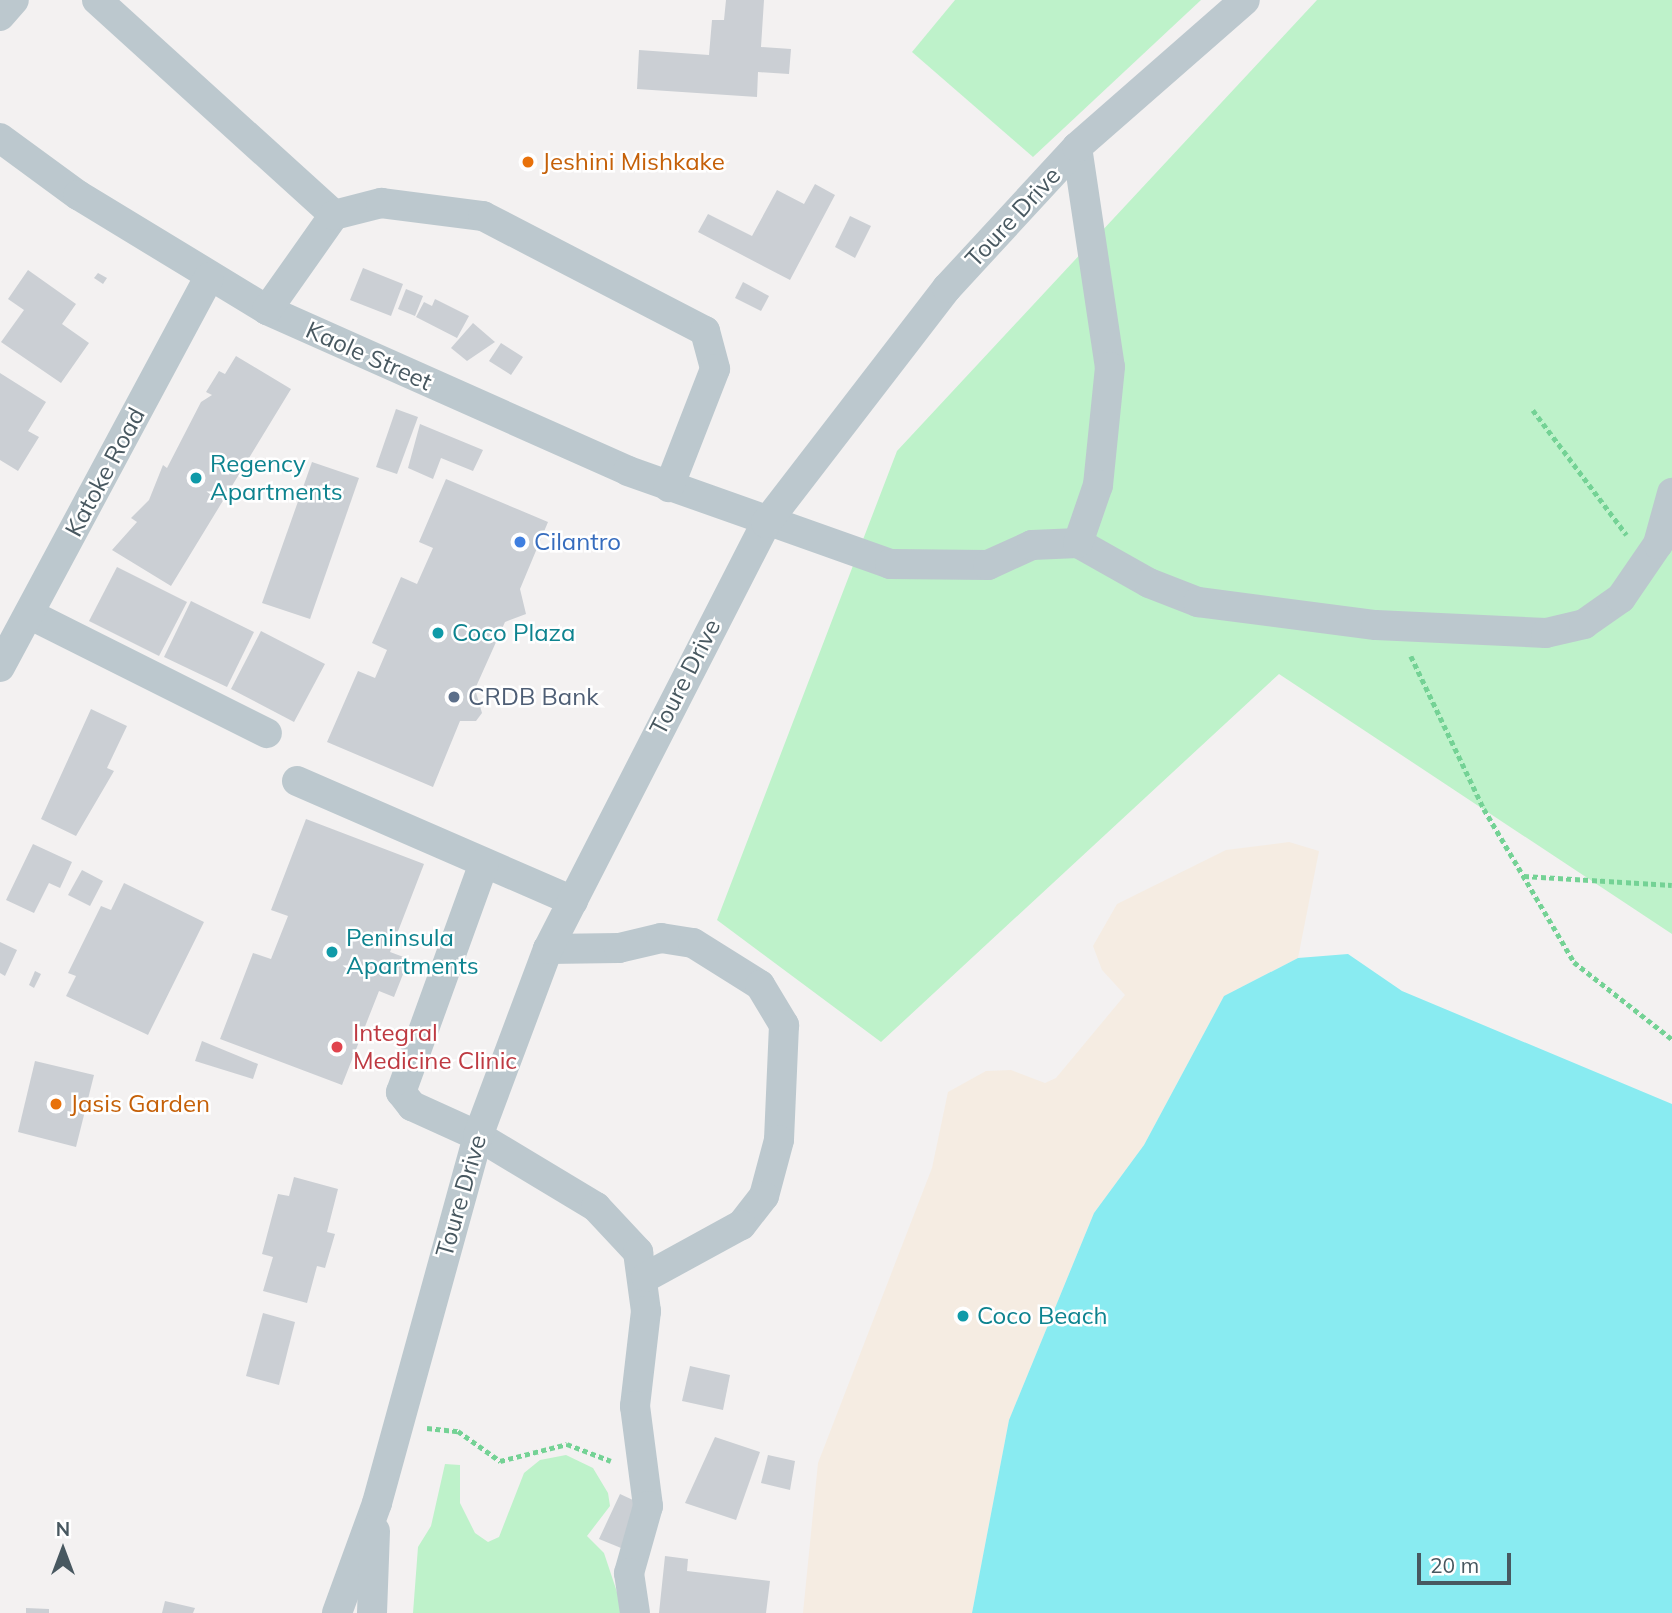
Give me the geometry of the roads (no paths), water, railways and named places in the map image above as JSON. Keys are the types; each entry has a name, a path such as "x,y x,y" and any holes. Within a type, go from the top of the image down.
{"street":[{"path":"0,16 14,0"},
{"path":"96,0 334,215"},
{"name":"Toure Drive","path":"337,1613 377,1503 394,1426 478,1136 548,949 766,523 947,288 1077,147 1245,0"},
{"name":"Kaole Street","path":"0,138 209,277 267,310 668,487 766,523 904,565 988,565 1032,545 1079,543"},
{"path":"1077,147 1110,368 1098,485 1079,543 1149,583 1199,602 1376,625 1483,634 1567,630 1611,609 1651,559 1672,493"},
{"path":"267,310 334,215 381,203 482,216 705,331 715,369 668,487"},
{"name":"Katoke Road","path":"0,667 209,277"},
{"path":"29,614 267,733"},
{"path":"297,781 573,901"},
{"path":"484,863 401,1091 412,1106 478,1136 621,1228 646,1277 634,1378 648,1521 629,1573 635,1613"},
{"path":"548,949 619,948 661,938 693,943 760,985 784,1025 779,1140 764,1196 741,1225 646,1277"},
{"name":"Toure Drive","path":"372,1613 377,1503"}],"water":[{"path":"1348,954 1402,991 1672,1104 1672,1613 972,1613 1009,1420 1094,1213 1144,1145 1224,996 1298,958"}],"place":[{"name":"Jeshini Mishkake","path":"528,162"},
{"name":"Regency Apartments","path":"196,478"},
{"name":"Cilantro","path":"520,542"},
{"name":"Coco Plaza","path":"438,633"},
{"name":"CRDB Bank","path":"454,697"},
{"name":"Peninsula Apartments","path":"332,952"},
{"name":"Integral Medicine Clinic","path":"337,1047"},
{"name":"Jasis Garden","path":"56,1104"},
{"name":"Coco Beach","path":"963,1316"}]}
